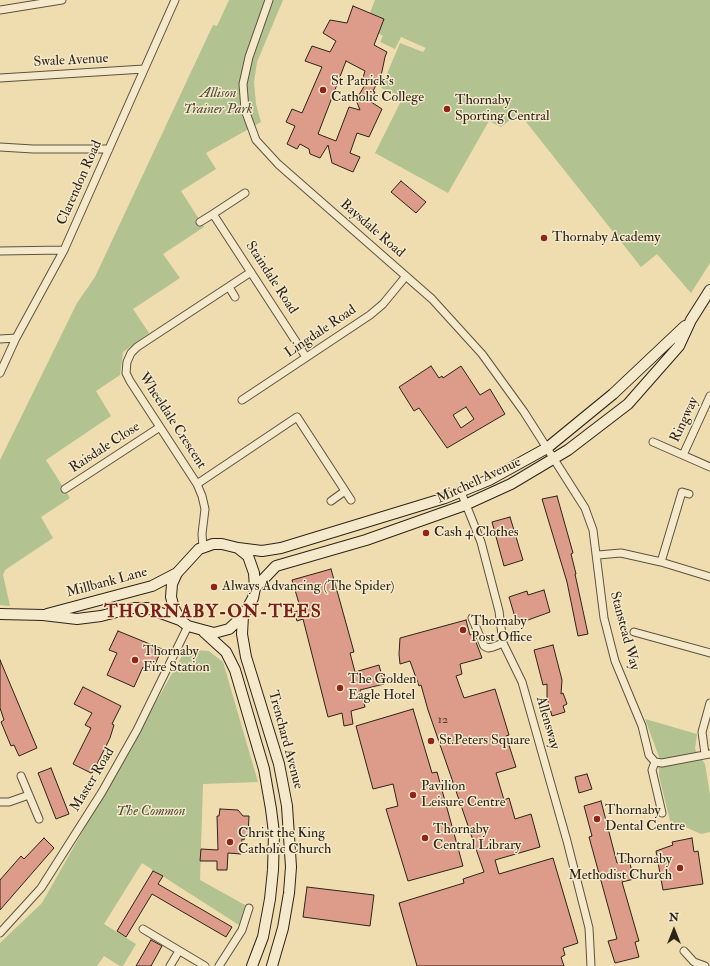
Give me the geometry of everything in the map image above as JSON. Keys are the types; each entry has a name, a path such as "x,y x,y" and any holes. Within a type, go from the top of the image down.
{"street":[{"path":"0,10 62,0"},
{"name":"Clarendon Road","path":"0,373 16,338 64,250 174,0"},
{"name":"Baysdale Road","path":"269,0 249,57 243,84 245,110 256,140 278,164 406,276 457,325 503,381 554,459"},
{"name":"Swale Avenue","path":"0,78 144,70"},
{"path":"0,147 33,150 109,149"},
{"path":"200,222 244,193"},
{"name":"Staindale Road","path":"213,214 306,357"},
{"path":"0,252 64,250"},
{"name":"Wheeldale Crescent","path":"204,548 202,534 205,509 197,484 128,377 126,367 129,357 137,347 251,272"},
{"name":"Lingdale Road","path":"242,400 370,315 383,304 406,276"},
{"path":"229,287 235,297"},
{"name":"Mitchell Avenue","path":"255,588 276,566 366,540 465,505 511,484 554,459 628,404 679,346 691,320 710,290"},
{"name":"Mitchell Avenue","path":"238,548 248,556 252,565 255,588 253,598 243,616 229,629 214,633 202,631 184,623 174,608 171,597 172,584 176,573 192,555 204,548 222,544 262,551 281,548 461,492 489,480 547,448 613,394 691,320"},
{"path":"0,339 16,338"},
{"name":"Ringway","path":"683,455 710,396"},
{"path":"197,484 297,417 351,500"},
{"name":"Raisdale Close","path":"65,489 160,427"},
{"name":"Ringway","path":"653,442 710,467"},
{"name":"Stanstead Way","path":"554,459 585,508 593,530 598,555 598,584 615,661 642,726 649,755 655,762 652,770 662,813"},
{"path":"331,500 345,491"},
{"name":"Allensway","path":"461,492 481,542 498,611 503,643 522,682 567,841 589,928 591,966"},
{"path":"661,562 682,492 689,494"},
{"path":"598,555 621,553 661,562 710,577"},
{"name":"Millbank Lane","path":"43,615 152,586 176,573"},
{"name":"Millbank Lane","path":"0,614 43,615 77,619 101,616 132,608 148,608 184,623"},
{"name":"Trenchard Avenue","path":"243,616 242,634 246,657 279,764 287,806 291,867 283,928 272,966"},
{"path":"472,618 484,646 493,647 503,643"},
{"name":"Master Road","path":"0,933 41,888 102,792 136,730 184,623"},
{"name":"Trenchard Avenue","path":"202,631 226,652 235,670 264,769 273,827 273,870 270,899 263,937 252,966"},
{"path":"634,632 710,653"},
{"path":"655,762 662,763 708,754 702,732 710,703"},
{"path":"264,769 279,764"},
{"path":"21,776 39,819"},
{"path":"0,802 8,802 29,795"},
{"path":"219,966 242,930 249,908"},
{"path":"143,929 205,966"},
{"path":"170,966 179,951"},
{"path":"684,951 692,964 705,966"}],"green space":[{"name":"Allison Trainer Park","path":"229,0 283,0 257,62 254,82 256,104 261,122 206,153 216,169 181,191 204,227 163,254 180,278 133,309 149,333 123,352 120,375 96,391 111,416 46,460 70,498 41,517 53,538 5,570 3,575 10,606 0,605 0,460 77,303 95,277 213,25 217,26"},
{"path":"375,0 710,0 710,263 691,293 657,254 641,267 519,113 501,127 489,121 448,193 375,153 403,97 381,88 400,43 423,52 426,48 401,37 395,49 380,42 383,36 378,33 384,19 370,13"},
{"name":"The Common","path":"195,650 209,651 223,662 258,782 203,784 200,880 245,905 239,925 142,863 104,924 136,944 123,966 120,966 104,956 97,966 0,966 0,943 42,903 182,656"},
{"path":"645,719 697,734 695,749 705,764 710,795 710,832 701,834 681,825 671,825 659,776 659,757"}],"building":[{"name":"St Patrick's Catholic College","path":"353,6 384,19 374,45 387,52 381,76 373,91 375,92 371,102 382,109 369,137 357,133 350,153 360,157 353,172 332,163 328,145 320,158 310,154 309,149 300,144 297,149 287,144 295,126 286,122 292,109 302,113 322,67 305,61 312,46 330,52 336,41 323,33 330,20 347,23","holes":["346,61 365,71 362,81 366,83 356,100 360,110 349,107 336,141 318,134"]},
{"path":"401,181 426,202 416,213 391,192"},
{"path":"431,366 439,378 442,376 443,378 461,366 480,395 490,389 505,414 447,448 419,408 414,411 399,387","holes":["466,407 474,419 461,428 453,415"]},
{"path":"557,496 573,553 571,554 588,634 578,636 567,582 542,499"},
{"path":"510,517 523,560 504,566 492,522"},
{"path":"331,569 354,652 350,653 355,672 379,665 384,684 360,690 365,707 351,711 353,724 344,726 342,713 328,717 303,619 297,621 294,612 301,610 292,580"},
{"path":"544,590 550,612 517,624 509,597 527,591 528,595"},
{"path":"466,620 470,635 473,634 482,658 460,664 462,674 456,676 464,698 495,689 509,735 506,736 516,767 496,773 504,800 509,798 515,819 531,814 540,847 495,860 499,874 553,858 578,943 563,948 565,955 561,957 564,966 417,966 399,903 464,883 463,879 484,872 428,710 421,685 419,686 410,661 400,664 399,654 400,638"},
{"name":"Thornaby Fire Station","path":"118,631 162,649 152,671 143,667 134,687 107,675 117,653 109,650"},
{"path":"553,645 562,680 561,694 563,693 567,704 563,706 565,712 552,716 547,698 547,684 543,685 534,650"},
{"path":"0,660 37,748 19,756 14,745 11,746 1,722 4,720 0,708"},
{"path":"83,687 121,706 112,724 114,725 110,738 93,772 91,773 73,764 91,728 85,725 92,713 74,704"},
{"name":"Pavilion Leisure Centre","path":"413,709 432,773 437,772 463,866 408,881 386,809 398,806 393,784 373,789 356,726"},
{"path":"51,768 69,814 56,819 38,773"},
{"path":"587,774 592,789 579,793 575,777"},
{"path":"601,801 617,863 629,860 634,879 622,882 639,941 635,942 639,957 615,963 608,941 617,939 589,837 592,836 584,806"},
{"name":"Christ the King Catholic Church","path":"220,809 238,810 243,816 249,816 248,835 245,835 244,840 242,839 241,854 228,853 227,870 217,870 217,861 200,861 201,849 218,850 217,816 219,816"},
{"path":"44,838 54,848 0,910 0,880 21,856 24,859"},
{"name":"Thornaby Methodist Church","path":"692,838 694,852 698,851 703,884 663,890 656,851 673,845 672,842"},
{"path":"153,871 163,876 158,884 232,927 226,937 152,894 126,937 117,931"},
{"path":"307,887 374,895 370,926 303,917"},
{"path":"151,940 162,946 151,966 136,966"}],"place":[{"name":"St Patrick's Catholic College","path":"323,90"},
{"name":"Thornaby Sporting Central","path":"447,109"},
{"name":"Thornaby Academy","path":"544,238"},
{"name":"Cash 4 Clothes","path":"426,533"},
{"name":"Always Advancing (The Spider)","path":"214,587"},
{"name":"Thornaby Post Office","path":"463,630"},
{"name":"Thornaby Fire Station","path":"135,660"},
{"name":"The Golden Eagle Hotel","path":"340,688"},
{"name":"St.Peters Square","path":"431,741"},
{"name":"Pavilion Leisure Centre","path":"413,795"},
{"name":"Thornaby Dental Centre","path":"597,819"},
{"name":"Thornaby Central Library","path":"425,838"},
{"name":"Christ the King Catholic Church","path":"230,842"},
{"name":"Thornaby Methodist Church","path":"680,868"}],"district":[{"name":"THORNABY-ON-TEES","path":"213,613"}]}
